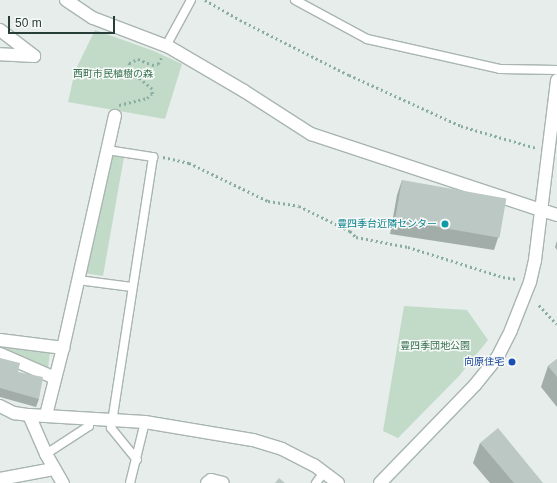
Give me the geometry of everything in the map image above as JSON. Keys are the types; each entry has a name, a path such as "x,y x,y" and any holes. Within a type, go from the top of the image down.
{"street":[{"path":"66,0 93,18 166,46 244,91 311,134 557,215"},
{"path":"0,30 34,56 0,54"},
{"path":"380,483 475,384 496,358 511,330 530,282 535,260 541,210 553,145 557,80"},
{"path":"46,415 63,348 115,116"},
{"path":"0,340 63,348"},
{"path":"0,354 55,378"},
{"path":"0,406 14,413 145,422 253,440 282,448 314,465 338,483"},
{"path":"29,415 46,454 63,483"},
{"path":"0,479 48,470 53,466"},
{"path":"207,483 212,480 223,483"}],"lane":[{"path":"166,46 191,0"},
{"path":"295,0 367,38 500,69 557,70"},
{"path":"107,150 153,157 111,428 137,460"},
{"path":"78,280 132,287"},
{"path":"46,454 89,426 88,418"},
{"path":"130,483 137,460 145,422"},
{"path":"316,483 324,472"}],"path":[{"path":"205,0 240,20 349,75 461,126 537,148"},
{"path":"115,116 120,104 147,98 152,94 152,89 129,70 129,63 133,60 138,60 152,65"},
{"path":"153,157 159,156 189,163 268,201 299,206 350,231 356,238 408,247 503,277 517,279"},
{"path":"539,305 557,324"}],"green space":[{"name":"西町市民植樹の森","path":"95,30 154,51 182,64 165,119 68,102 75,71"},
{"path":"110,155 124,157 103,276 84,273"},
{"name":"豊四季団地公園","path":"404,306 467,310 488,340 459,376 398,438 383,431"},
{"path":"0,346 50,352 48,368 0,349"}],"building":[{"path":"402,180 506,198 499,238 395,219"},
{"path":"0,358 20,363 18,372 43,377 39,399 0,388"},
{"path":"557,359 557,377 548,366"},
{"path":"498,428 543,483 514,483 480,443"},
{"path":"279,478 285,483 275,483"}],"place":[{"name":"豊四季台近隣センター","path":"445,224"},
{"name":"向原住宅","path":"512,362"}]}
